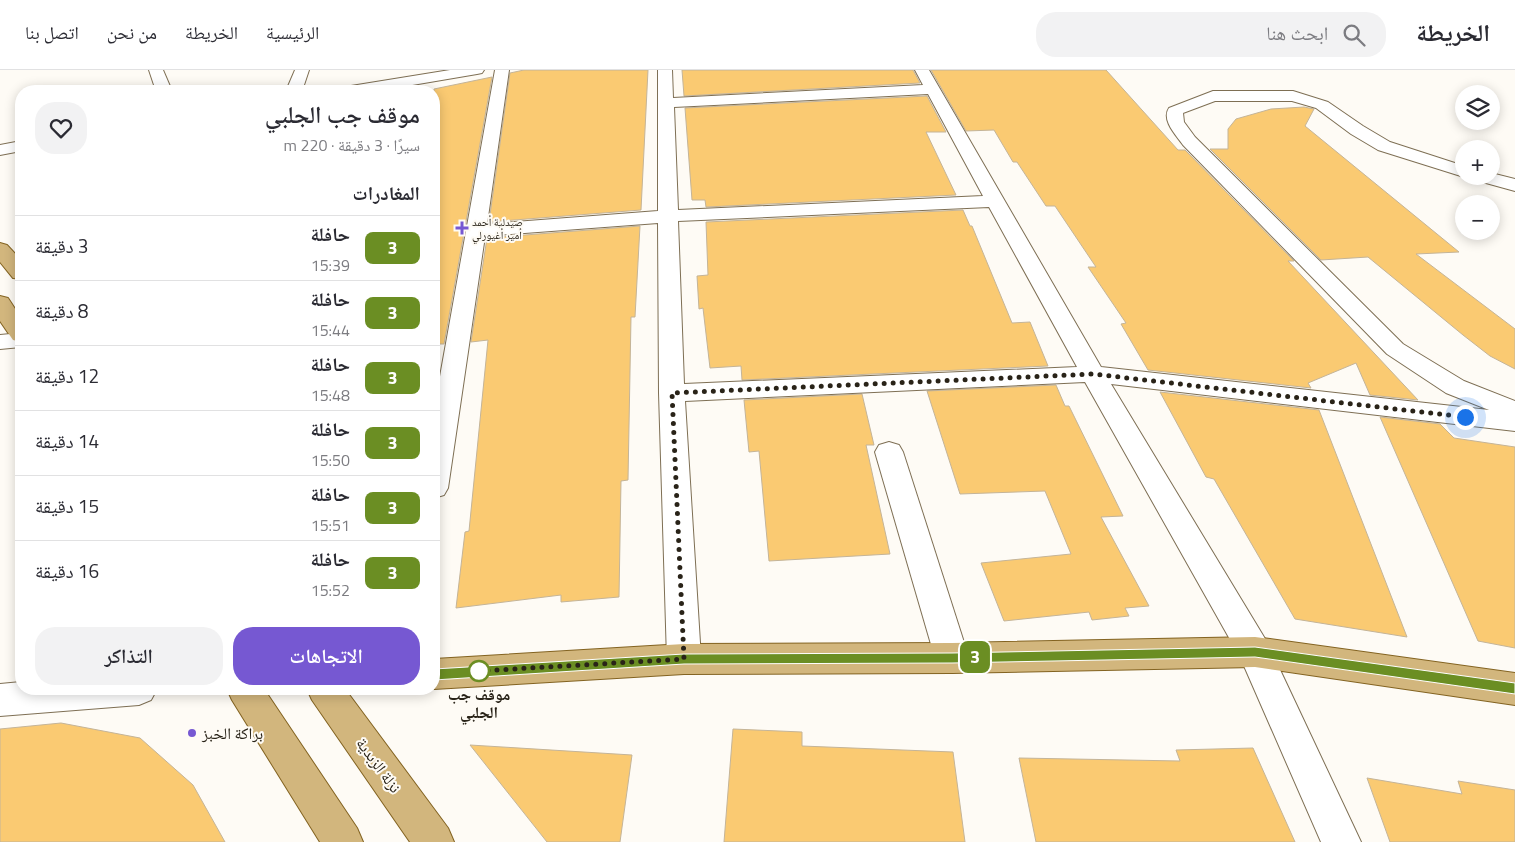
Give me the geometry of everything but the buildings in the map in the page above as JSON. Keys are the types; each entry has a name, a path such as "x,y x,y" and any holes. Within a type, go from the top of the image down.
{"main road":[{"path":"0,249 15,265"},
{"path":"0,303 15,326"},
{"path":"440,674 684,659 952,658 1255,652 1515,689"},
{"path":"248,695 343,842"},
{"name":"نزلة الزبدية","path":"328,695 434,842"}],"street":[{"path":"156,70 162,85"},
{"path":"296,85 302,70"},
{"path":"368,85 390,77 477,70"},
{"path":"440,451 502,70"},
{"path":"665,70 672,393 684,659"},
{"path":"666,103 927,80 1093,374 1255,652 1341,842"},
{"path":"1455,169 1384,146 1357,130 1322,105 1293,96 1213,96 1175,111 1176,122 1189,141 1396,349 1455,387 1515,411"},
{"path":"0,150 15,147"},
{"path":"1500,181 1515,185"},
{"path":"476,230 668,216 996,201"},
{"path":"0,342 15,341"},
{"path":"672,393 1093,374 1515,422"},
{"path":"889,452 952,658"},
{"path":"0,700 64,695"}],"bus line":[{"name":"3","path":"440,674 684,659 952,658 1255,652 1515,689"}],"place":[{"name":"صيدلية أحمد أمير أغيورلي","path":"462,228"},
{"name":"موقف جب الجلبي","path":"479,671"},
{"name":"براكة الخبز","path":"192,733"}],"route":[{"path":"479,671 684,659 672,393 1093,374 1465,417"}]}
